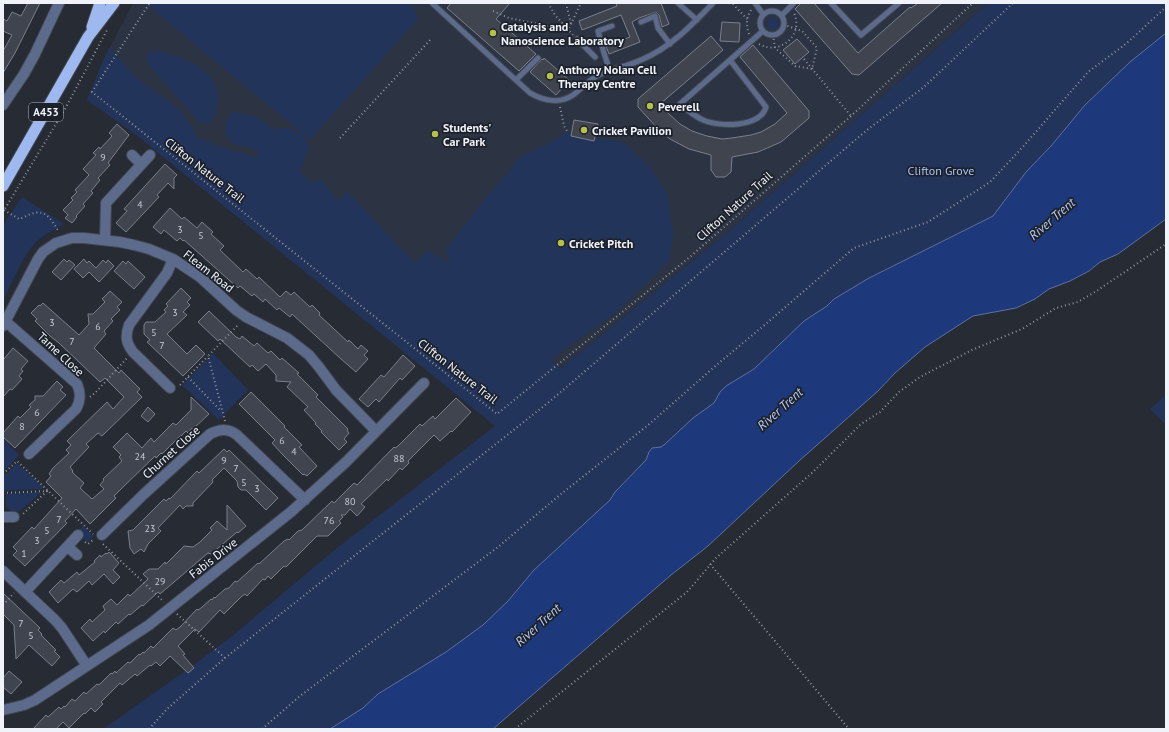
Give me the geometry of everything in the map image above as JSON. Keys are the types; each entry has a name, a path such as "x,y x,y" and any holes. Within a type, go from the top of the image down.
{"highway":[{"name":"A453","path":"88,37 100,3"},
{"name":"A453","path":"3,186 88,37 114,3"}],"street":[{"path":"3,105 35,54 59,3"},
{"path":"132,155 141,164"},
{"path":"105,240 106,203 150,155"},
{"name":"Fleam Road","path":"4,323 40,256 50,247 64,240 72,238 105,240 134,245 155,251 188,268 236,310 246,317 287,338 309,355 336,390 376,431"},
{"path":"170,388 158,384 129,346 126,339 126,332 129,325 167,273 173,259"},
{"name":"Tame Close","path":"4,323 77,384 80,400"},
{"name":"Fabis Drive","path":"3,710 24,705 35,700 149,624 170,608 305,500 346,462 376,431 418,395 424,383"},
{"path":"29,454 41,449 76,409 80,400"},
{"path":"227,430 237,434 305,500"},
{"name":"Churnet Close","path":"100,538 115,529 144,494 210,434 227,430"},
{"path":"3,517 14,517"},
{"path":"22,589 68,547 78,535"},
{"path":"68,547 77,555"},
{"path":"3,571 62,628 87,666"}],"lane":[{"path":"432,3 530,93 538,98 558,101 566,99 574,94 595,77 641,60 670,44 697,20 713,3"},
{"path":"678,3 697,20"},
{"path":"831,3 861,35 899,3"},
{"path":"755,4 763,14"},
{"path":"782,15 792,5"},
{"path":"769,11 776,11 782,15 785,20 785,25 778,34 767,34 763,31 760,22 763,14 769,11"},
{"path":"641,22 655,16 658,28 670,44"},
{"path":"610,71 598,32 612,26"},
{"path":"730,60 766,107 765,113 755,120 738,124 717,124 704,121 691,114 680,104 753,39 763,31"},
{"path":"575,37 595,57"},
{"path":"516,80 538,58"}],"path":[{"path":"548,3 555,15 575,37"},
{"path":"566,3 571,25"},
{"path":"568,30 581,3"},
{"path":"729,3 733,4 747,19"},
{"name":"Clifton Nature Trail","path":"149,4 92,92 497,414 691,256 851,116 973,3"},
{"path":"149,729 167,709 225,658 549,402 867,130 924,87 1013,3"},
{"path":"755,4 747,19 748,30 753,39 763,46 775,48 789,42 796,29 796,17 792,5"},
{"path":"262,729 300,696 498,546 647,426 854,248 928,222 990,182 1088,72 1127,42 1166,7"},
{"path":"493,11 509,18 568,30"},
{"path":"64,240 47,215 40,212 30,214 19,219 4,211 65,109 110,25"},
{"path":"785,25 802,31 817,48 812,69"},
{"path":"773,35 775,48 795,66 812,69"},
{"path":"340,138 431,39"},
{"path":"804,59 851,116"},
{"path":"558,101 562,110 564,126 567,131"},
{"path":"515,729 687,592 710,564 807,477 861,424 880,412 899,392 920,377 972,350 1022,329 1056,308 1078,302 1166,244"},
{"path":"170,388 174,392 246,317"},
{"path":"80,400 85,400 95,393 133,352"},
{"path":"208,356 227,430"},
{"path":"188,377 222,412"},
{"path":"3,474 16,461 100,538 170,608 225,658"},
{"path":"3,493 47,490"},
{"path":"14,517 22,515 47,490"},
{"path":"710,564 848,729"},
{"path":"3,605 22,589"}],"shaded area":[{"path":"133,3 988,3 730,230 560,369 135,134 87,100 103,61"}],"green space":[{"path":"145,3 408,3 416,10 417,20 310,140"},
{"name":"Clifton Grove","path":"988,3 1166,3 1166,33 1130,62 1085,105 1051,146 1026,172 993,216 947,240 885,269 834,299 827,306 804,321 754,369 726,386 714,403 693,418 664,445 661,447 655,447 649,452 646,460 615,492 610,500 534,570 508,601 483,625 446,652 378,694 363,708 330,729 103,729 232,636 337,548 495,426 135,134 87,100 110,47 133,75 180,110 199,138 218,146 258,158 259,153 248,147 234,144 226,135 225,130 227,120 233,112 255,117 264,122 273,130 287,128 295,130 301,134 309,146 300,171 311,183 321,179 337,201 348,192 415,263 428,250 450,264 445,250 522,155 542,147 562,136 562,132 623,142 649,166 667,193 673,233 670,260 614,314 551,359 560,369 730,230"},
{"path":"771,18 775,18 779,24 775,30 771,30 767,26 767,22"},
{"path":"155,50 176,56 197,66 206,72 213,81 217,90 218,102 213,118 209,124 200,123 148,64 146,56"},
{"path":"22,197 64,224 38,240 30,249 3,301 3,225"},
{"path":"213,353 248,390 219,420 182,385"},
{"path":"1166,395 1166,425 1150,409"},
{"path":"3,439 19,455 3,472"},
{"path":"17,463 43,487 42,489 3,491 3,477"},
{"path":"42,492 20,511 10,511 6,506 6,494"},
{"path":"83,526 93,536 87,542 77,532"}],"water":[{"name":"River Trent","path":"1166,33 1166,219 1118,254 1100,262 1089,271 1070,281 1049,289 1035,299 1016,308 973,316 925,347 708,546 671,575 493,729 330,729 363,708 378,694 446,652 483,625 508,601 534,570 610,500 615,492 646,460 652,448 661,447 664,445 693,418 714,403 720,392 726,386 754,369 804,321 827,306 834,299 869,278 993,216 1026,172 1051,146 1085,105 1130,62"}],"building":[{"path":"28,3 40,3 15,53 3,73 3,51 12,35 3,31 3,19 7,21 12,12 21,16"},
{"name":"Catalysis and Nanoscience Laboratory","path":"451,3 510,3 496,19 536,54 519,71 447,8"},
{"path":"616,3 661,3 669,24 662,27 659,15 656,12 639,18 632,22 640,42 609,54 606,46 630,37 621,15 582,30 579,21 617,6"},
{"path":"801,3 814,3 858,53 910,7 911,8 918,3 942,3 859,75 852,74 795,9"},
{"path":"722,22 740,23 739,42 720,41"},
{"name":"Peverell","path":"711,36 723,50 660,104 680,124 692,131 707,136 722,139 732,138 761,132 775,124 787,113 740,57 753,45 809,111 809,118 781,142 758,152 732,157 731,172 725,177 716,177 711,170 711,155 689,149 670,139 658,129 638,107 638,99"},
{"path":"797,39 809,52 795,64 783,50"},
{"name":"Anthony Nolan Cell Therapy Centre","path":"544,58 569,80 556,95 530,72"},
{"name":"Cricket Pavilion","path":"574,120 598,124 594,141 571,136"},
{"path":"117,124 129,135 108,163 110,165 98,178 100,180 91,191 93,193 83,204 85,206 72,223 65,218 68,215 63,210 73,200 71,198 77,192 75,190 89,175 83,169 96,155 93,153 99,147 100,149 112,136 109,133"},
{"path":"165,164 177,175 174,178 174,189 168,183 157,195 159,197 126,232 116,223 127,211 124,209"},
{"path":"170,208 182,219 184,217 197,228 202,222 213,232 211,234 224,246 220,250 243,272 246,269 257,279 259,277 280,297 286,291 291,295 294,292 310,307 312,305 320,313 319,315 348,342 349,340 358,349 361,345 368,351 364,355 368,359 356,372 292,314 290,317 279,308 277,310 265,299 263,302 254,294 252,296 240,286 238,288 184,240 183,241 180,238 177,241 164,230 161,234 153,227"},
{"path":"64,259 67,262 69,260 75,265 61,280 52,272"},
{"path":"84,259 87,263 89,261 96,268 103,260 106,263 108,260 114,266 99,282 89,272 83,278 74,269"},
{"path":"123,261 126,264 128,261 145,277 134,289 114,271"},
{"path":"181,288 191,298 187,302 190,305 183,312 187,315 167,334 187,354 196,345 205,354 183,376 147,342 150,340 144,334 144,325 146,322 155,322 166,312 164,310 168,306 166,304"},
{"path":"110,291 122,302 117,307 120,310 111,319 113,321 104,331 106,334 94,348 119,373 121,370 140,389 137,392 142,397 102,436 98,433 86,444 89,447 70,467 73,471 72,472 84,483 80,488 92,499 104,489 100,485 104,480 103,479 122,461 119,457 121,455 113,447 127,433 142,448 151,438 154,442 173,423 176,425 191,410 191,397 209,414 188,433 186,431 180,436 162,454 161,453 156,458 155,456 114,496 116,498 90,524 76,509 65,521 67,523 25,566 13,555 17,551 13,547 32,527 34,529 62,498 46,482 51,476 49,474 53,468 69,453 66,450 71,445 67,441 107,402 113,409 124,397 105,378 100,382 35,321 37,319 31,313 43,303 79,335 89,324 88,314 93,314 105,302 102,299"},
{"path":"209,311 236,337 240,339 242,336 254,346 257,343 268,353 271,351 280,360 282,358 299,373 297,374 318,395 316,397 348,429 347,430 349,433 344,439 347,442 339,450 321,432 322,431 315,424 316,423 304,410 308,407 287,387 291,382 276,381 276,375 266,364 258,371 252,365 250,367 220,339 218,341 198,322"},
{"path":"13,348 28,361 21,369 23,371 19,376 22,379 3,397 3,360"},
{"path":"403,355 415,366 402,380 400,378 379,402 376,399 368,407 359,399 381,375 384,377"},
{"path":"57,381 63,387 60,390 66,395 15,448 3,437 3,433 18,416 20,418 31,407 29,405 35,400 35,396 43,396"},
{"path":"251,392 302,445 299,447 317,466 307,476 304,474 303,475 283,455 272,443 275,440 239,404"},
{"path":"456,398 471,412 452,432 451,431 440,441 434,435 408,461 409,463 402,470 400,468 388,481 387,479 361,504 365,507 357,516 350,509 345,515 341,515 343,517 339,521 341,523 328,536 317,536 286,567 284,566 271,579 268,576 265,580 263,579 247,596 245,594 241,597 224,614 220,610 199,632 195,629 178,646 185,654 183,655 194,668 188,673 170,656 160,666 156,662 137,676 135,674 122,685 120,683 101,702 103,704 95,712 91,708 69,728 63,722 56,729 33,729 46,715 48,717 59,707 61,709 64,706 65,707 72,699 75,701 84,692 86,694 97,684 99,685 111,673 112,674 115,671 116,673 128,662 130,663 139,654 144,653 151,646 153,648 173,628 176,630 180,627 197,609 198,610 225,589 229,588 235,581 237,582 284,541 289,540 298,531 302,530 332,501 334,503 354,483 357,485 394,447 395,448 398,446 420,424 422,426 433,416 435,419"},
{"path":"148,407 155,414 148,422 141,416"},
{"path":"224,449 227,452 229,450 278,498 266,510 246,490 241,490 238,487 237,481 224,468 193,503 193,506 186,506 183,509 180,505 158,528 161,531 148,544 144,552 141,549 134,554 130,548 128,531 133,530 164,499 166,501 169,498 170,499 197,471 199,473"},
{"path":"227,505 246,526 211,554 208,553 160,594 158,592 143,606 142,605 130,615 129,614 118,624 116,622 105,633 104,631 93,641 81,628 90,619 92,622 105,610 103,606 111,599 117,605 128,594 130,596 148,579 143,574 149,569 158,569 165,562 166,564 184,546 193,547 200,542 212,530 210,528 217,521 227,530"},
{"path":"109,552 119,563 113,570 120,577 113,584 104,574 92,585 89,581 77,592 73,589 58,603 49,592 61,580 64,583 77,572 79,575 95,562 94,561 100,555 101,557"},
{"path":"3,593 40,628 38,630 42,634 41,635 56,650 54,651 60,657 52,666 29,645 16,659 14,625 3,614"},
{"path":"9,671 22,682 11,694 3,687 3,678"}],"place":[{"name":"Catalysis and Nanoscience Laboratory","path":"493,33"},
{"name":"Anthony Nolan Cell Therapy Centre","path":"550,76"},
{"name":"Peverell","path":"650,106"},
{"name":"Cricket Pavilion","path":"584,130"},
{"name":"Students' Car Park","path":"435,134"},
{"name":"Cricket Pitch","path":"561,243"}]}
